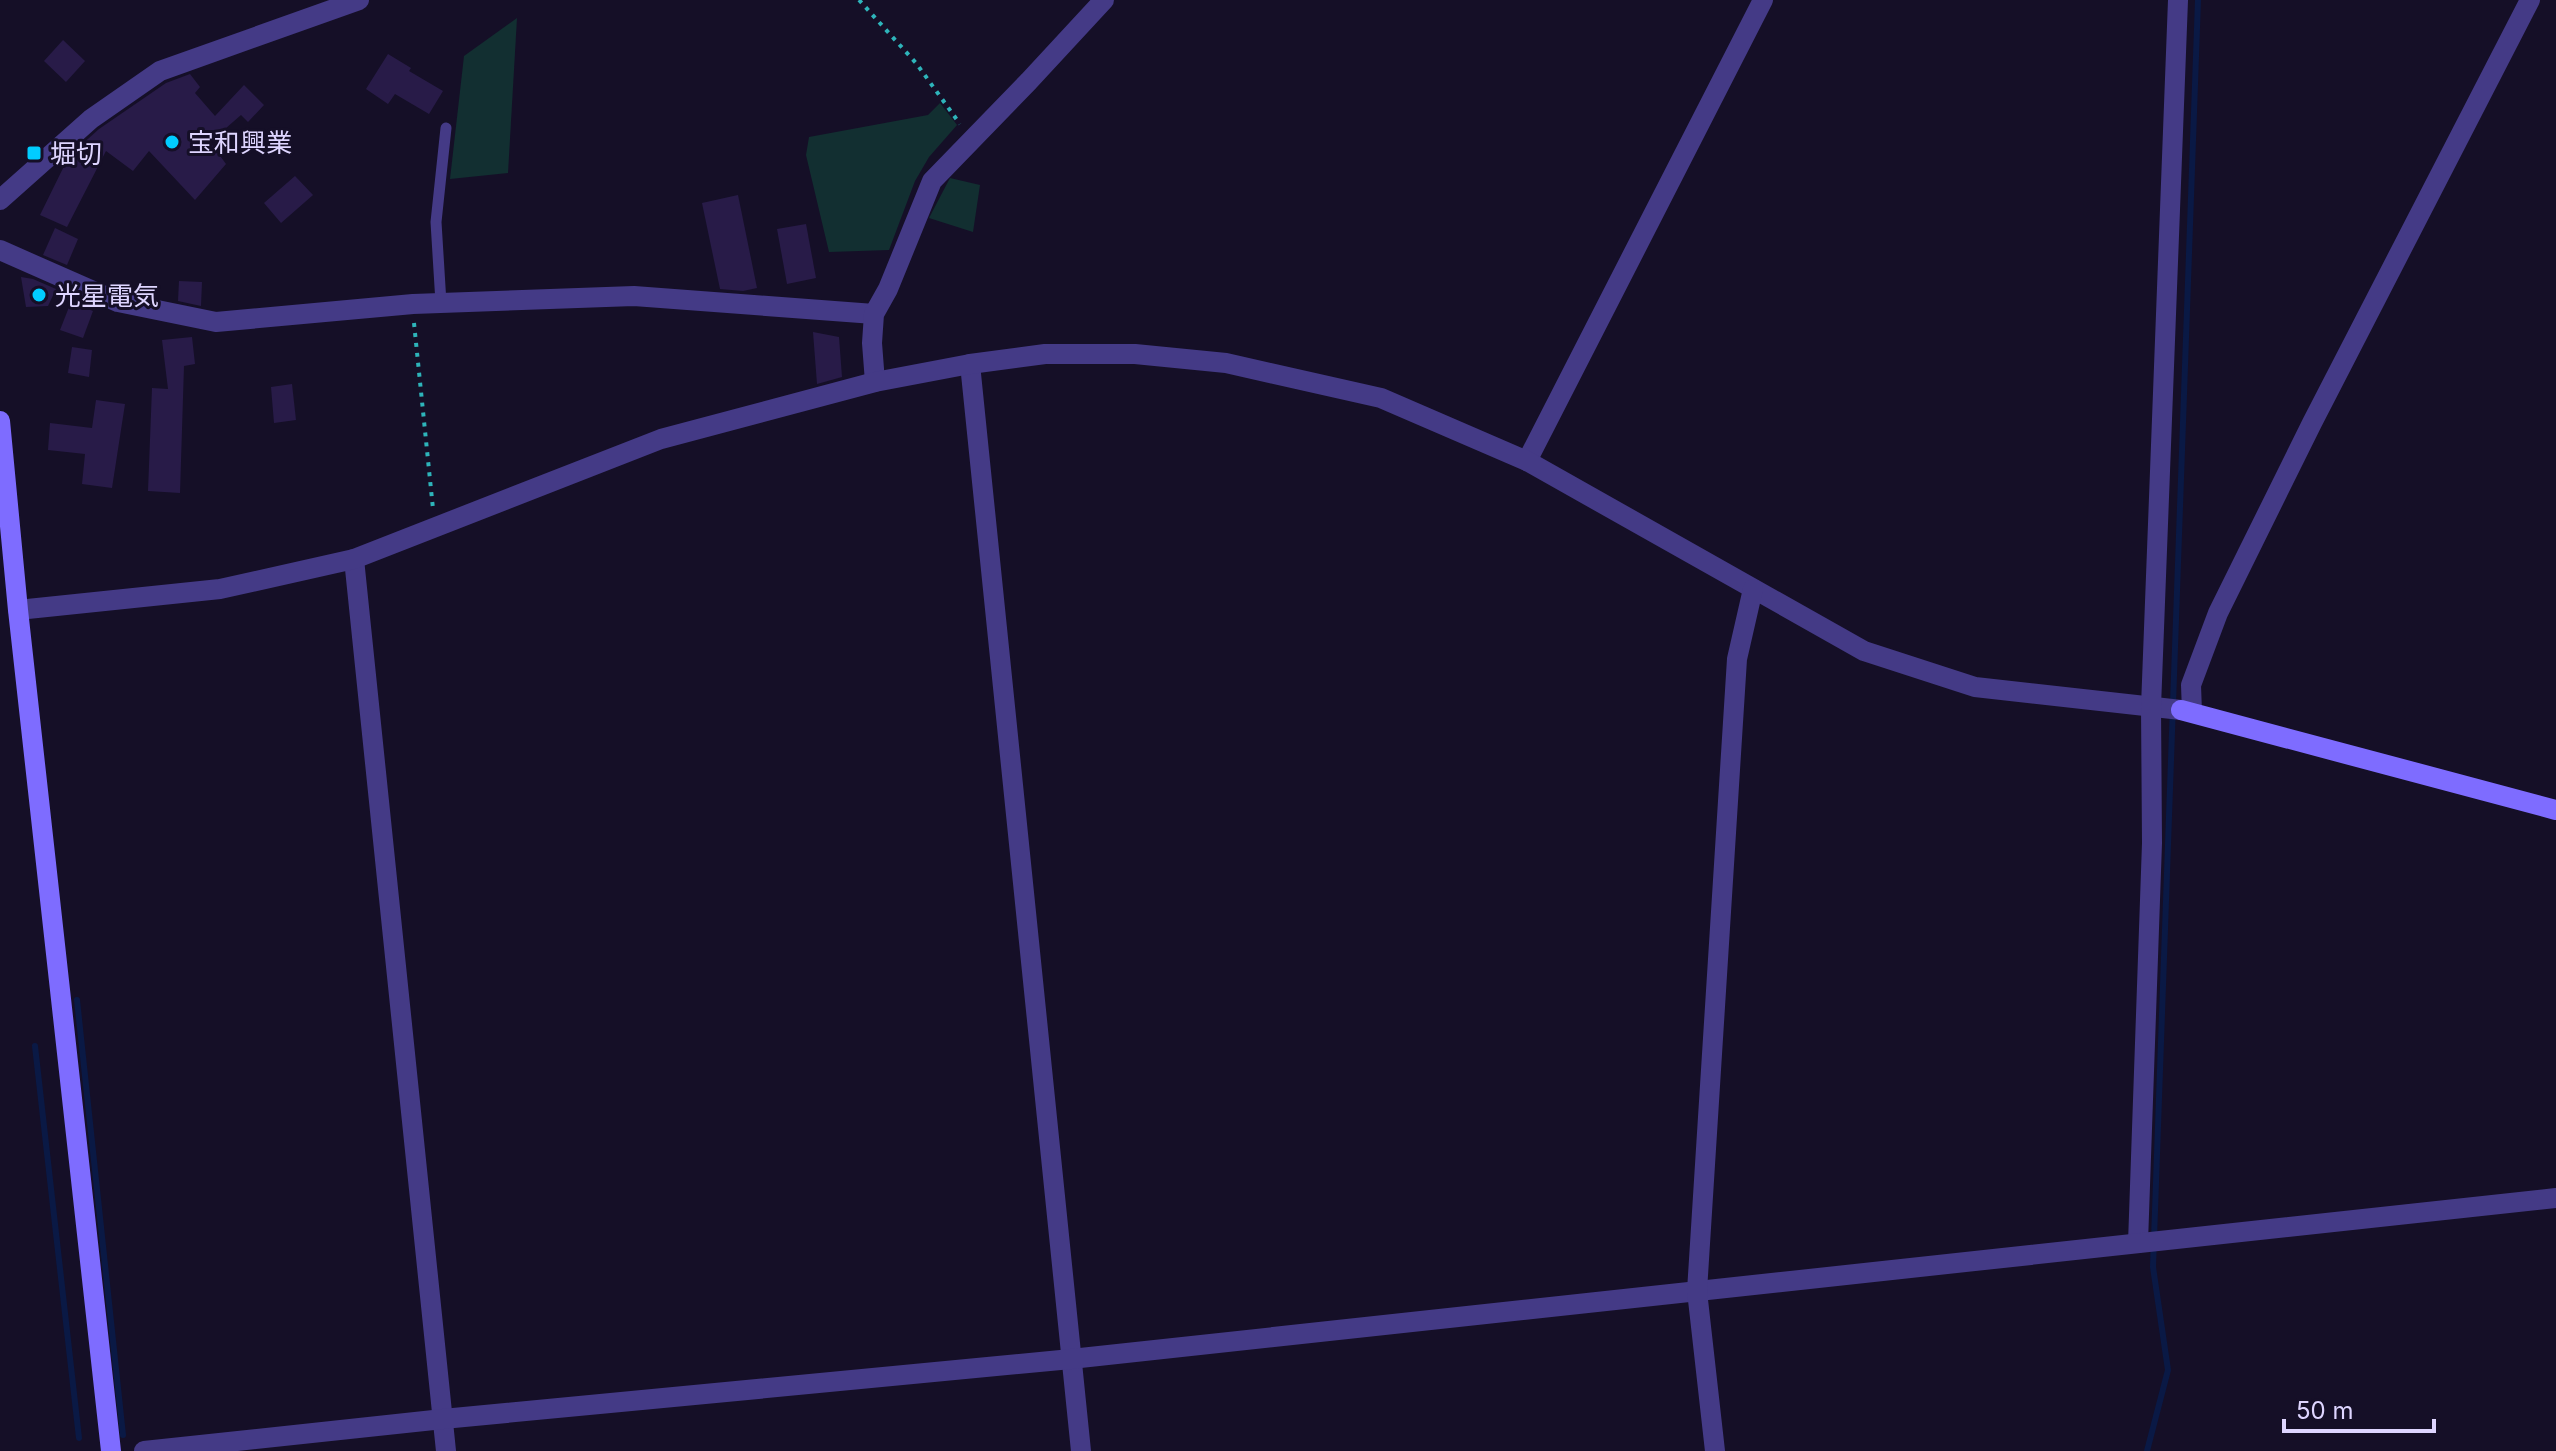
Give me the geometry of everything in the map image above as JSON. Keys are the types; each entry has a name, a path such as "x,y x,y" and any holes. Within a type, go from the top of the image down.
{"street":[{"path":"0,200 91,119 160,71 359,0"},
{"path":"875,382 872,343 874,314 888,289 932,181 1104,0"},
{"path":"1527,461 1763,0"},
{"path":"2150,1242 2155,707 2178,0"},
{"path":"2186,711 2191,685 2218,613 2312,423 2530,0"},
{"path":"0,250 118,302 216,322 413,304 634,296 874,314"},
{"path":"18,610 220,589 354,559 661,439 875,382 1045,354 1135,354 1226,363 1381,398 1527,461 1864,651 1975,687 2186,711 2556,810"},
{"path":"970,364 1081,1451"},
{"path":"0,421 111,1451"},
{"path":"354,559 446,1451"},
{"path":"1715,1451 1697,1291 1737,659 1753,589"},
{"path":"144,1451 1071,1359 2556,1198"}],"lane":[{"path":"441,303 436,222 446,128"}],"path":[{"path":"859,0 916,63 971,139"},
{"path":"413,304 435,527"}],"green space":[{"path":"517,18 508,173 450,179 464,56"},
{"path":"940,103 957,125 929,157 915,181 889,250 829,252 806,155 809,137 928,115"},
{"path":"950,178 980,185 973,232 929,218"}],"building":[{"path":"63,40 85,61 66,82 44,61"},
{"path":"388,54 443,91 429,114 395,94 388,104 366,89"},
{"path":"190,74 200,87 195,93 215,116 244,85 264,105 248,122 241,115 210,142 226,164 195,200 149,151 133,171 106,151 67,227 40,215 69,156 99,129 166,83"},
{"path":"295,176 313,195 281,223 264,203"},
{"path":"738,195 757,288 743,291 720,289 702,203"},
{"path":"806,224 816,278 787,284 777,229"},
{"path":"55,228 78,239 67,265 43,255"},
{"name":"光星電気","path":"21,277 56,289 48,306 26,307"},
{"path":"179,281 202,282 201,306 178,301"},
{"path":"71,302 93,311 83,338 60,330"},
{"path":"813,332 839,337 842,377 817,384"},
{"path":"192,337 195,364 184,366 180,493 148,491 152,388 168,389 162,340"},
{"path":"72,347 92,350 89,377 68,373"},
{"path":"292,384 296,420 274,423 271,387"},
{"path":"96,400 125,404 112,488 82,484 85,454 48,450 50,423 92,428"}],"waterway":[{"path":"2147,1451 2168,1370 2153,1267 2198,0"},
{"path":"77,1000 123,1435"},
{"path":"35,1046 79,1438"}],"place":[{"name":"宝和興業","path":"172,142"},
{"name":"堀切","path":"34,153"},
{"name":"光星電気","path":"39,295"}]}
